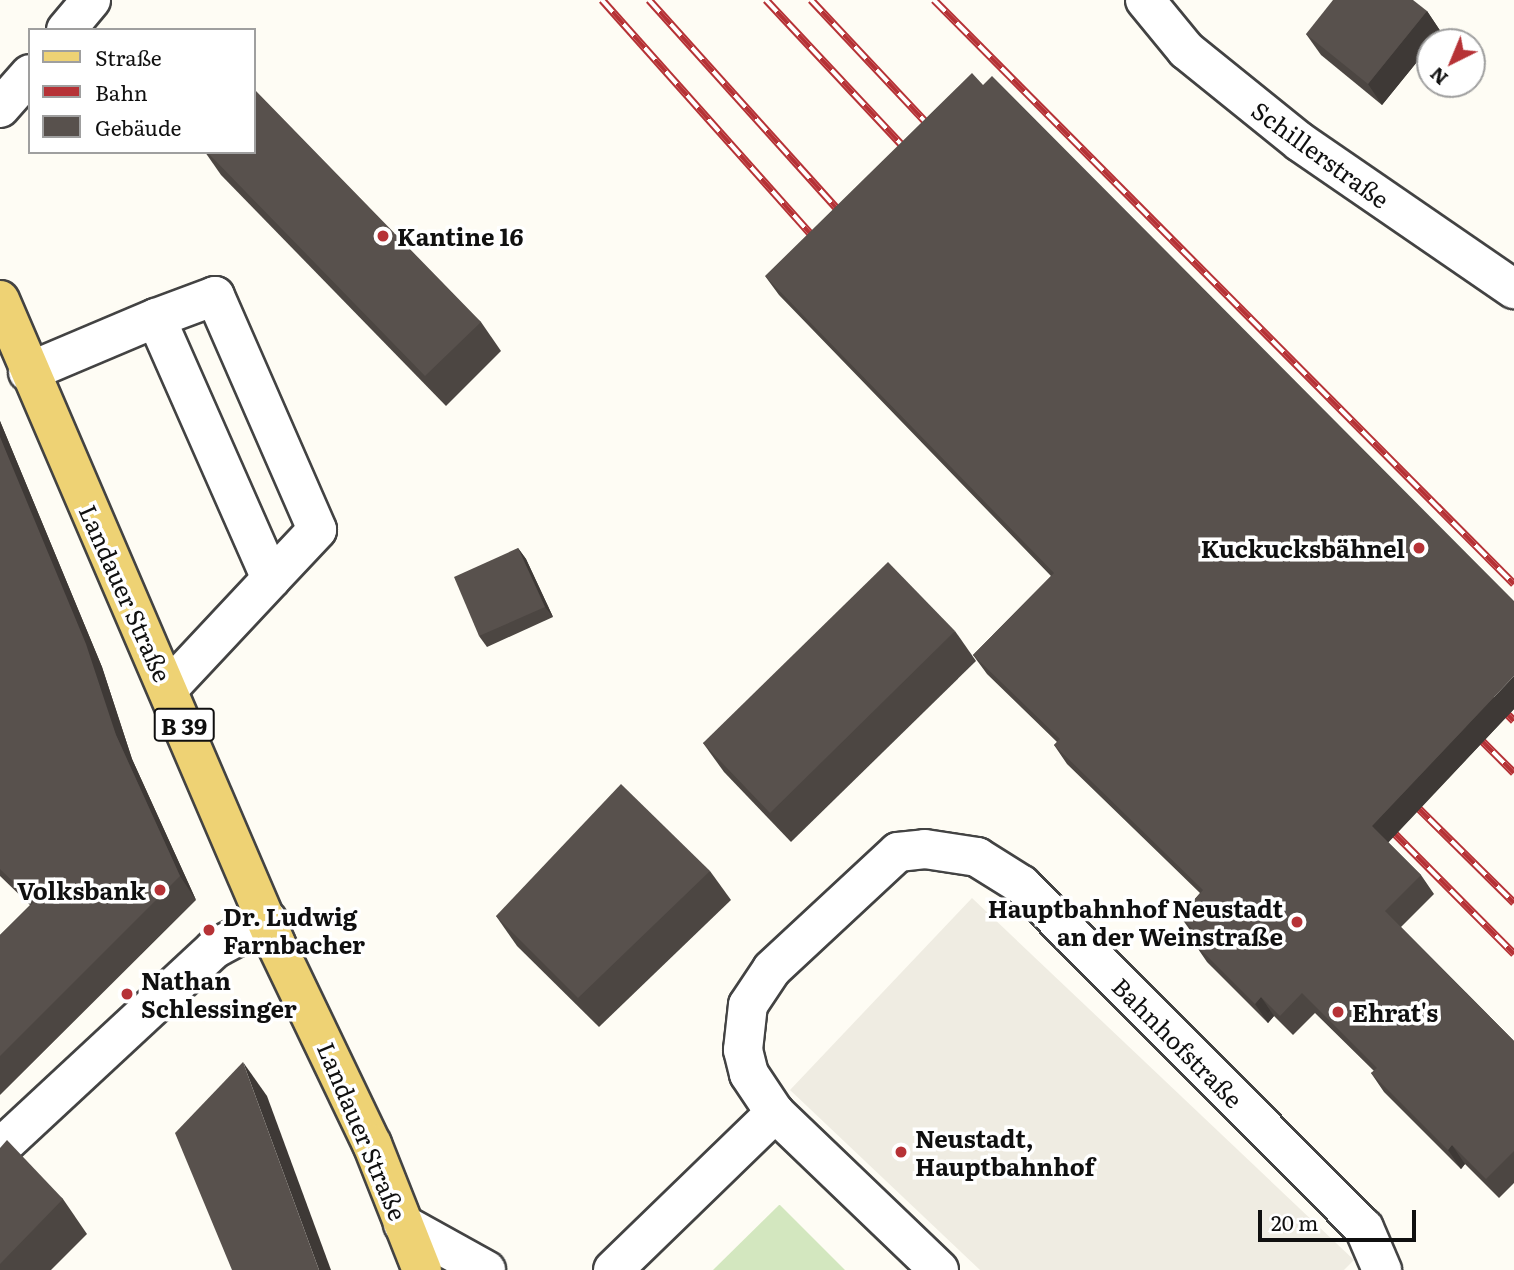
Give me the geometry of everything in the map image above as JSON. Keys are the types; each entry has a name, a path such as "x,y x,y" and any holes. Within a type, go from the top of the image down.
{"main road":[{"name":"Landauer Straße","path":"0,300 28,372 169,688 268,920 372,1144 422,1270"}],"street":[{"path":"68,28 91,0"},
{"name":"Schillerstraße","path":"1145,0 1186,50 1300,142 1514,289"},
{"path":"0,108 28,76"},
{"path":"28,372 215,296 317,530 169,688"},
{"path":"156,318 271,579"},
{"name":"Bahnhofstraße","path":"939,1270 775,1113 748,1073 743,1050 748,1005 772,969 898,852 951,851 1001,869 1364,1228 1382,1270"},
{"path":"0,1148 214,949 268,920"},
{"path":"611,1267 775,1113"},
{"path":"403,1224 486,1270"}],"green space":[{"path":"779,1205 845,1270 713,1270"}],"shaded area":[{"path":"972,898 1354,1260 1344,1270 980,1270 790,1090"}],"building":[{"path":"1333,0 1413,0 1427,11 1368,84 1306,34"},
{"path":"972,73 983,85 992,76 1514,601 1514,676 1372,826 1421,875 1385,911 1514,1041 1514,1151 1486,1179 1452,1145 1448,1150 1371,1073 1377,1068 1302,993 1280,1016 1261,997 1255,1004 1194,943 1200,937 1180,916 1203,890 1054,745 1060,739 973,655 1054,573 765,276"},
{"path":"256,91 481,322 425,376 209,154 256,154"},
{"path":"0,437 86,644 116,735 180,876 0,1056 0,935 34,902 0,869"},
{"path":"518,548 545,607 479,636 454,577"},
{"path":"888,562 955,631 770,813 703,743"},
{"path":"621,784 710,871 578,998 496,916"},
{"path":"243,1062 319,1270 232,1270 175,1133"},
{"path":"7,1140 63,1199 0,1264 0,1148"}],"railway":[{"path":"602,0 823,248"},
{"path":"649,0 848,221"},
{"path":"766,0 913,157"},
{"path":"811,0 937,134"},
{"path":"934,0 1514,584"},
{"path":"1494,701 1514,721"},
{"path":"1470,729 1514,773"},
{"path":"1406,796 1514,903"},
{"path":"1383,822 1514,954"}],"place":[{"name":"Kantine 16","path":"383,236"},
{"name":"Kuckucksbähnel","path":"1419,548"},
{"name":"Volksbank","path":"160,890"},
{"name":"Hauptbahnhof Neustadt an der Weinstraße","path":"1297,922"},
{"name":"Dr. Ludwig Farnbacher","path":"209,930"},
{"name":"Nathan Schlessinger","path":"127,994"},
{"name":"Ehrat's","path":"1338,1012"},
{"name":"Neustadt, Hauptbahnhof","path":"901,1152"}]}
